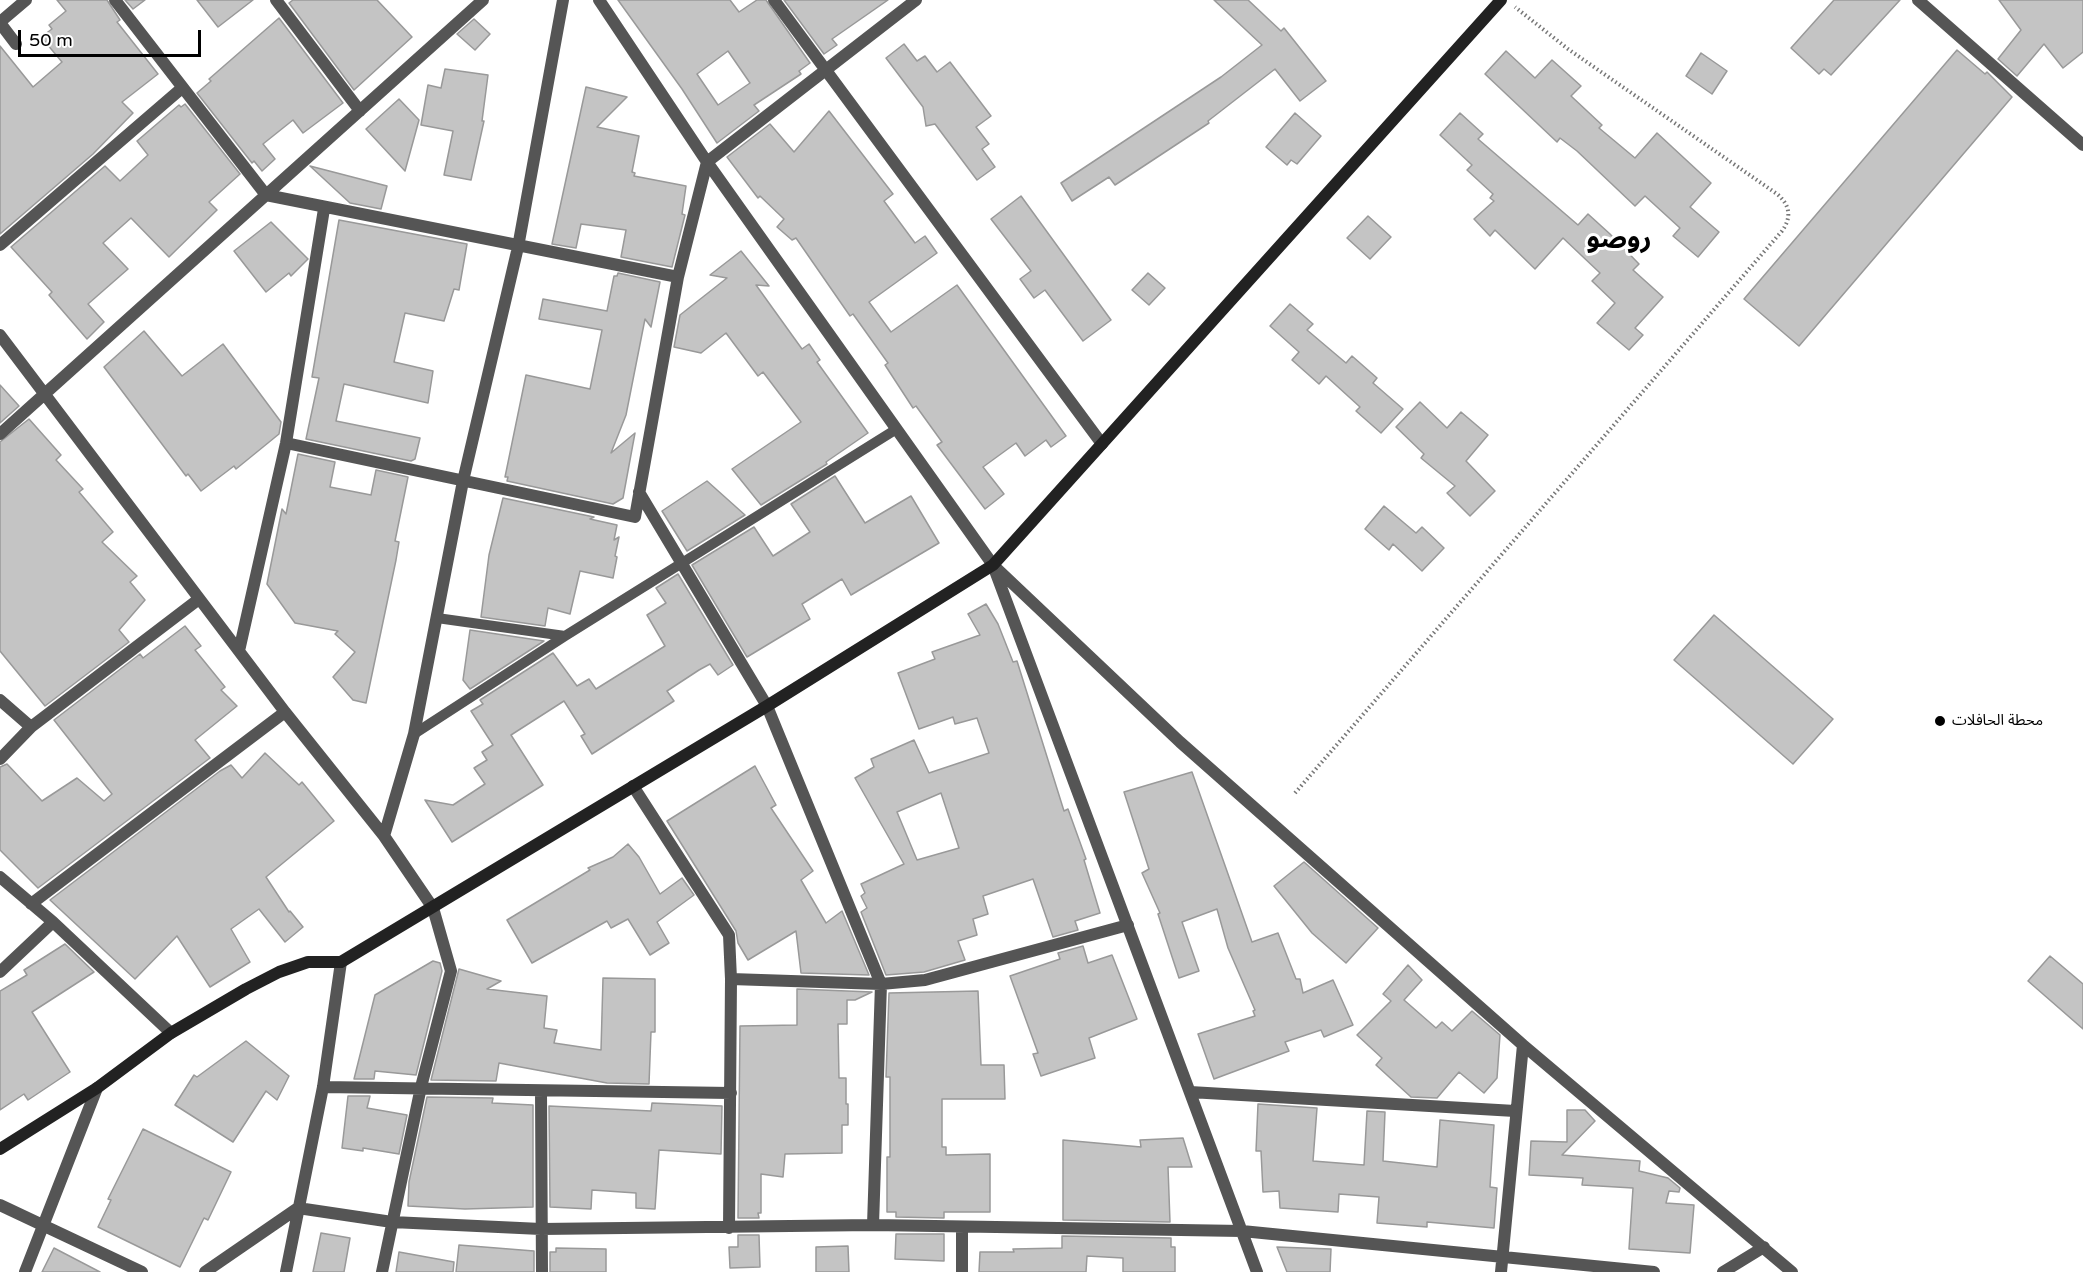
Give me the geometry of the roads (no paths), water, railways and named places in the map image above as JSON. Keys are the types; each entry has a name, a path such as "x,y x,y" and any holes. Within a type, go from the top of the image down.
{"street":[{"path":"16,44 0,22 26,0"},
{"path":"115,0 266,195 324,209 678,277"},
{"path":"0,434 483,0"},
{"path":"384,836 414,734 463,481 518,247 563,0"},
{"path":"599,0 707,162 993,565 1180,742 1523,1044 1792,1272"},
{"path":"774,0 1102,444"},
{"path":"286,442 635,517 678,277 707,162 916,0"},
{"path":"0,1149 97,1088 171,1033 279,972 308,962 341,962 767,705 993,565 1501,0"},
{"path":"1918,0 2083,146"},
{"path":"279,1 360,111"},
{"path":"0,245 182,88"},
{"path":"239,651 286,442 324,209"},
{"path":"0,335 285,712 384,836 433,908 450,971 421,1087 382,1272"},
{"path":"639,492 767,705 881,984 873,1225"},
{"path":"993,565 1257,1272"},
{"path":"0,759 31,727 199,598"},
{"path":"0,700 31,727"},
{"path":"31,904 285,712"},
{"path":"633,786 729,935 731,979 729,1228"},
{"path":"0,877 53,922 171,1033"},
{"path":"0,972 53,922"},
{"path":"731,979 881,984 925,980 1128,925"},
{"path":"286,1272 323,1087 341,962"},
{"path":"1501,1272 1523,1044"},
{"path":"323,1087 731,1093"},
{"path":"25,1272 97,1088"},
{"path":"541,1091 542,1272"},
{"path":"1190,1092 1515,1111"},
{"path":"0,1204 142,1272"},
{"path":"205,1272 298,1208 392,1222 541,1229 873,1225 1242,1231 1654,1272"},
{"path":"962,1227 962,1272"},
{"path":"1723,1272 1764,1247"}],"lane":[{"path":"414,734 565,636 895,430"},
{"path":"437,618 565,636"}],"place":[{"name":"محطة الحافلات","path":"1940,721"}],"district":[{"name":"روصو","path":"1619,240"}]}
